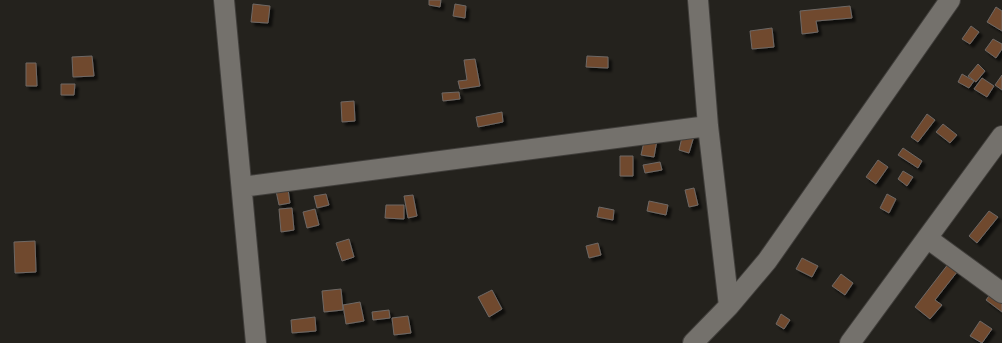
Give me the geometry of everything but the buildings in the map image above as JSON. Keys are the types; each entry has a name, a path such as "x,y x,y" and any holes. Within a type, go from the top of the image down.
{"street":[{"path":"224,0 256,343"},
{"path":"698,0 708,126 730,306"},
{"path":"693,343 730,306 767,261 950,0"},
{"path":"242,187 708,126"},
{"path":"850,343 1001,140"},
{"path":"927,238 1002,293"}]}
